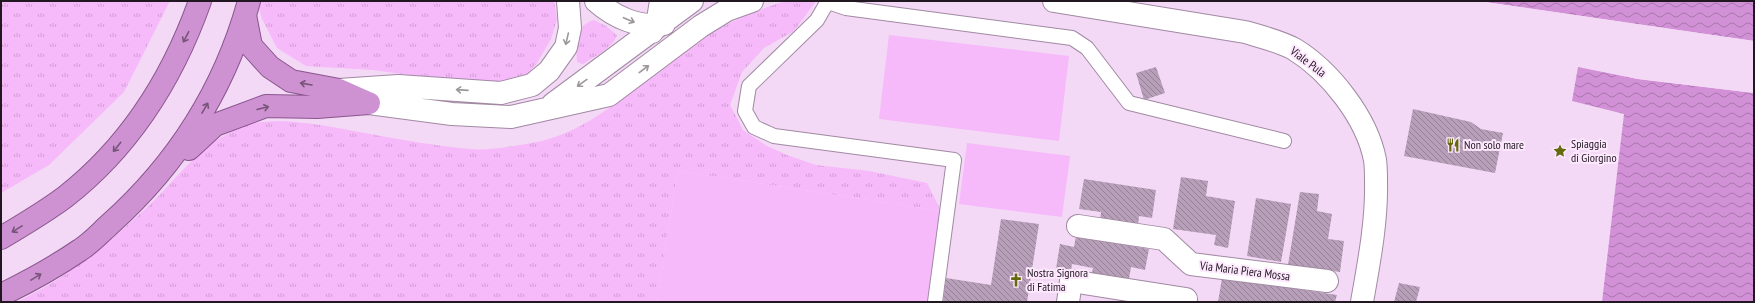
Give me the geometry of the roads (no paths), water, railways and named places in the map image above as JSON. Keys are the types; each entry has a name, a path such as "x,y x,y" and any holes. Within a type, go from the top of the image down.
{"highway":[{"path":"1,238 65,197 107,159 145,112 189,33 200,1"},
{"path":"247,8 251,46 270,67 291,81 339,90 369,103"},
{"path":"133,204 181,146 206,108 226,66 247,8"},
{"path":"1,295 22,285 81,250 133,204 215,125 266,106 317,107 369,103"}],"street":[{"path":"339,90 398,86 501,93 532,85 549,71 566,47 570,28 568,1"},
{"path":"596,1 604,8 632,23 657,25 679,21 721,1"},
{"path":"584,101 622,70 657,25 661,1"},
{"path":"545,109 657,25 692,1"},
{"path":"369,103 414,107 452,114 511,117 609,95 701,26 727,10 752,1"},
{"name":"Viale Pula","path":"1054,1 1245,32 1271,39 1294,49 1328,76 1347,99 1363,127 1375,160 1377,207 1362,302"},
{"name":"Via Maria Piera Mossa","path":"1078,226 1164,239 1191,264 1327,281"},
{"path":"1068,302 1071,281 1186,300 1191,264"}],"lane":[{"path":"935,302 954,160 774,136 754,127 745,111 750,86 817,20 828,1 846,8 1072,38 1087,48 1130,103 1284,142"}],"water":[{"path":"1479,1 1754,1 1754,41"},
{"path":"1578,67 1638,79 1754,93 1754,302 1602,302 1624,114 1572,101"}],"place":[{"name":"Non solo mare","path":"1453,145"},
{"name":"Spiaggia di Giorgino","path":"1560,151"},
{"name":"Nostra Signora di Fatima","path":"1016,280"}]}
